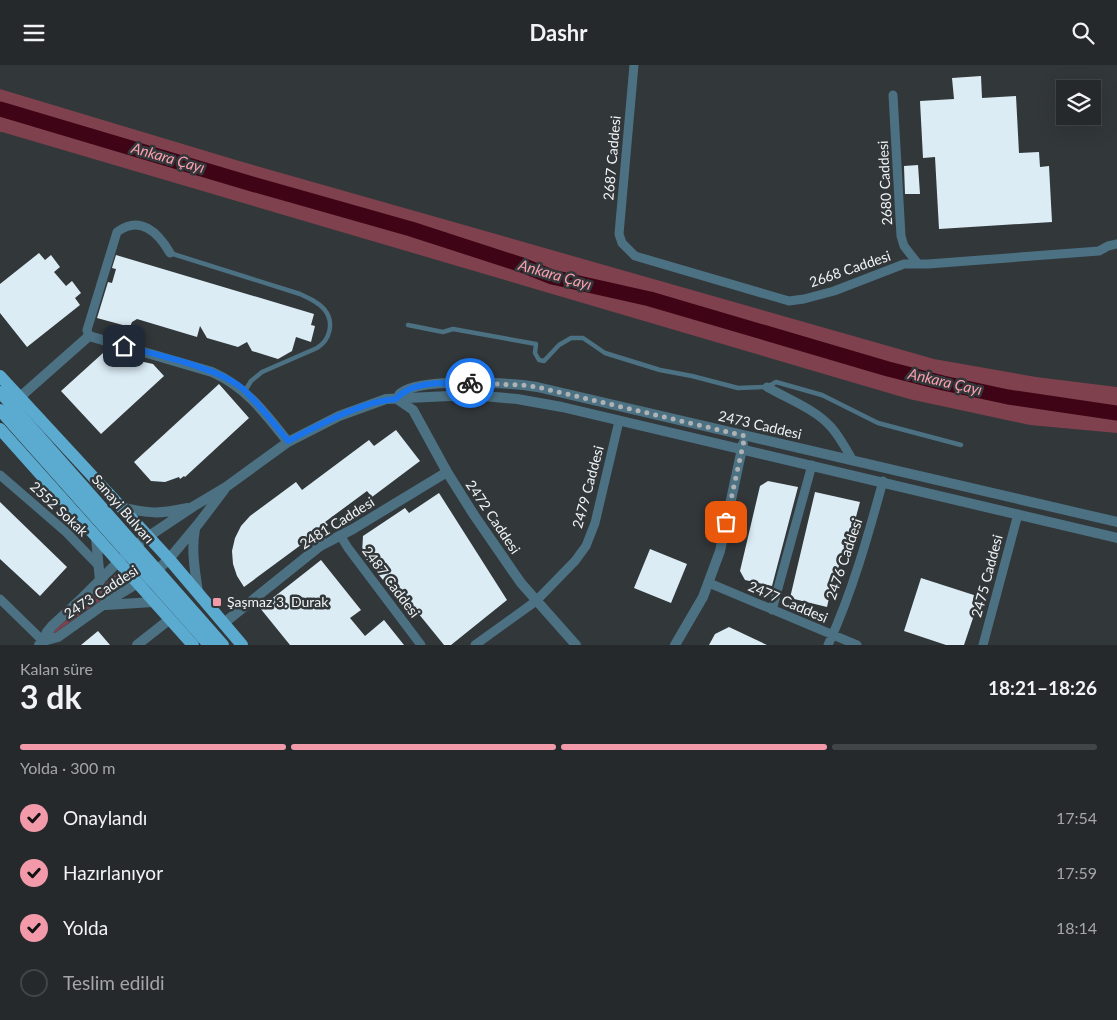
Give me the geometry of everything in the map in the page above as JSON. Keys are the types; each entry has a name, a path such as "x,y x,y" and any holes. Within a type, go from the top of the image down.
{"main road":[{"path":"0,375 168,559 242,645"},
{"name":"Sanayi Bulvarı","path":"0,392 223,645"},
{"name":"Sanayi Bulvarı","path":"0,410 209,645"},
{"path":"0,429 193,645"},
{"path":"94,535 108,535 116,529 121,521 119,505"},
{"path":"170,619 170,607 175,599 189,592 199,594"}],"street":[{"name":"2687 Caddesi","path":"628,250 622,243 620,234 634,65"},
{"name":"2680 Caddesi","path":"893,95 902,235 904,247 918,264"},
{"path":"89,336 87,330 117,232 129,225 140,225 156,235 170,253"},
{"name":"2668 Caddesi","path":"628,250 635,256 789,301 834,291 904,264 1099,251 1117,244"},
{"path":"89,336 212,372 227,379 245,391 288,441"},
{"path":"20,397 89,336"},
{"name":"2473 Caddesi","path":"396,399 402,392 429,385 472,383 521,385 1117,522"},
{"path":"767,387 825,421 839,437 853,461"},
{"name":"2473 Caddesi","path":"40,643 52,626 118,562 148,537 226,487 288,441 339,416 386,399 472,395 506,397 562,407 1117,537"},
{"name":"2472 Caddesi","path":"396,399 413,410 446,472 521,583 576,645"},
{"name":"2479 Caddesi","path":"475,645 536,601 574,561 586,545 592,533 619,421"},
{"path":"675,645 687,627 708,583 720,551 745,436"},
{"path":"772,610 812,465"},
{"name":"2481 Caddesi","path":"224,623 320,546 446,472"},
{"name":"2552 Sokak","path":"0,475 66,531 98,565"},
{"name":"2476 Caddesi","path":"828,645 868,534 883,481"},
{"name":"2473 Caddesi","path":"40,643 58,637 102,605 153,574 196,527 226,487"},
{"path":"119,505 151,513 163,513 194,506"},
{"name":"2475 Caddesi","path":"983,645 1018,514"},
{"path":"196,527 192,541 199,594"},
{"path":"94,535 100,581"},
{"name":"2487 Caddesi","path":"340,535 420,645"},
{"name":"2477 Caddesi","path":"708,583 857,645"},
{"path":"0,599 40,643"},
{"path":"102,605 153,602"},
{"path":"137,645 170,619"}],"lane":[{"path":"170,253 300,294 314,301 330,318 330,329 324,343 317,348 262,372 251,381 245,391"},
{"path":"408,325 443,332 453,329 536,344 535,353 539,360 544,361 559,345 571,338 583,338 605,353 660,370 738,388 767,387 776,382 822,395 878,423 961,445"}],"shaded area":[{"path":"0,89 236,160 934,359 1036,377 1117,387 1117,433 1030,425 909,399 0,132"},
{"path":"119,571 129,582 51,634"}],"building":[{"path":"981,76 982,98 1016,96 1019,153 1039,152 1040,167 1049,166 1052,222 939,229 935,157 923,158 920,101 954,99 952,78"},
{"path":"918,165 920,194 905,194 904,166"},
{"path":"39,253 45,260 51,255 60,267 54,272 66,286 72,281 81,293 75,298 80,305 27,347 0,313 0,284"},
{"path":"116,255 314,314 311,325 315,326 311,342 296,337 292,351 278,359 252,351 247,342 238,347 207,338 200,326 197,337 137,319 132,322 130,327 97,318 108,282 112,283 116,269 112,268"},
{"path":"103,353 153,364 164,376 101,434 61,391"},
{"path":"219,384 249,418 185,477 165,482 151,481 134,462"},
{"path":"396,430 420,461 372,497 367,491 325,522 328,525 244,587 237,576 233,564 232,551 235,538 241,526 250,516 296,482 302,490 369,440 374,446"},
{"path":"768,481 798,487 772,586 745,580 740,571 760,486"},
{"path":"815,492 860,502 853,528 850,528 835,581 833,580 827,607 790,598"},
{"path":"439,493 507,600 451,645 444,645 418,613 413,617 362,554 363,536 405,508 409,513"},
{"path":"0,502 67,567 40,596 0,559"},
{"path":"650,549 687,564 671,603 634,588"},
{"path":"321,560 361,610 350,618 365,636 384,620 404,645 290,645 260,608"},
{"path":"921,578 980,597 964,645 946,645 904,631"},
{"path":"729,627 767,645 709,645 715,634"},
{"path":"98,631 110,645 81,645"}],"waterway":[{"name":"Ankara Çayı","path":"0,109 411,229 522,265 552,277 650,299 888,369 1008,397 1117,413"}],"way so far":[{"path":"470,383 537,387 745,436 726,522"}],"place":[{"name":"Şaşmaz 3. Durak","path":"217,602"}],"route":[{"path":"124,346 212,372 227,379 242,389 268,416 288,441 339,416 386,399 396,399 402,392 413,388 429,385 470,383"}]}
